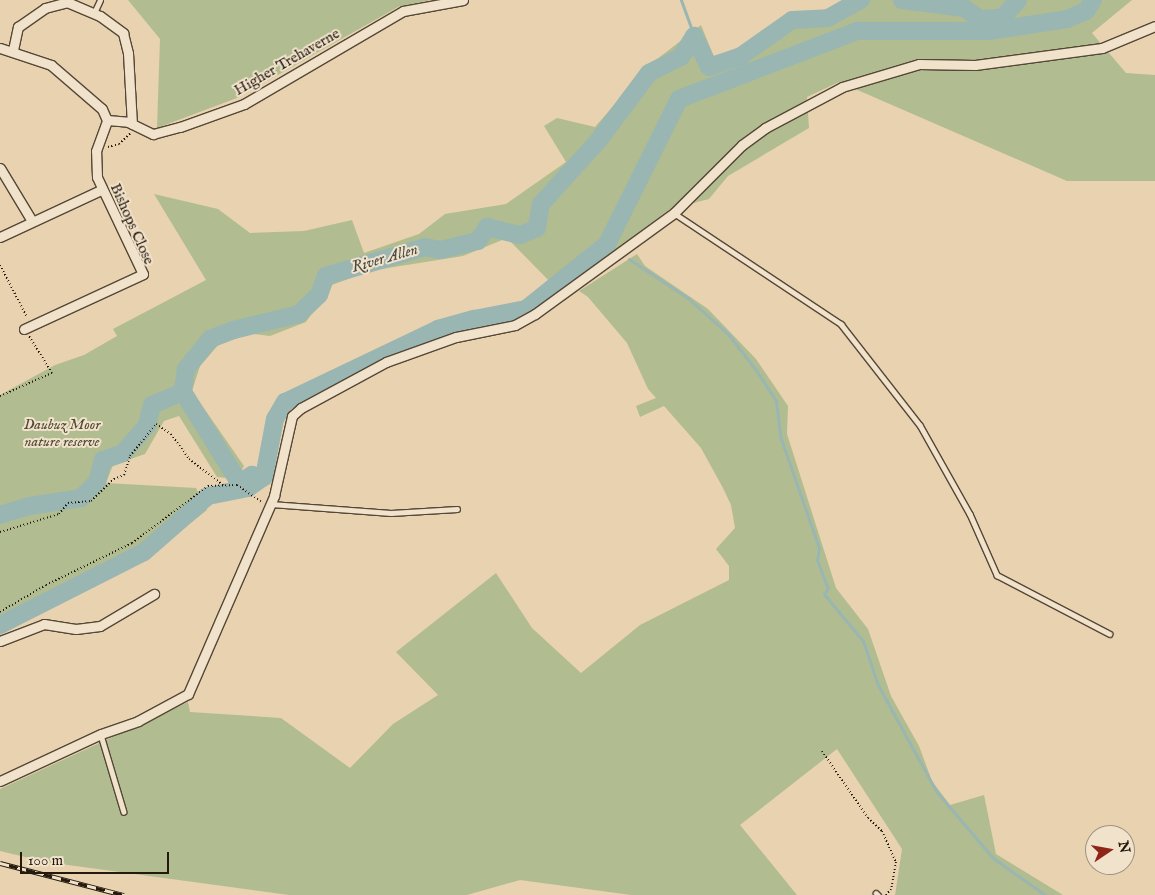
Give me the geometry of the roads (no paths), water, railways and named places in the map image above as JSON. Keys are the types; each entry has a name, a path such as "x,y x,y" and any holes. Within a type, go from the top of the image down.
{"street":[{"name":"Higher Trehaverne","path":"107,120 132,124 154,134 244,104 403,11 463,0"},
{"path":"13,50 18,27 45,8 68,2 94,13 123,33 128,53 132,124"},
{"path":"0,781 101,734 138,721 188,694 270,506 292,416 301,408 386,362 456,337 515,325 535,314 674,213 742,145 765,128 842,87 919,64 975,65 1102,48 1155,26"},
{"path":"0,48 13,50 51,65 102,108 107,120"},
{"name":"Bishops Close","path":"28,328 143,274 101,190 94,163 96,151 107,120"},
{"path":"0,168 32,222"},
{"path":"0,237 101,190"},
{"path":"0,641 44,624 76,629 100,626 154,594"}],"lane":[{"path":"94,13 100,0"},
{"path":"674,213 841,324 920,425 970,514 997,574 1110,634"},
{"path":"270,506 391,513 457,509"},
{"path":"101,734 124,812"}],"waterway":[{"path":"681,0 694,36"},
{"name":"River Allen","path":"0,515 30,506 81,498 97,482 103,460 123,453 147,425 152,405 183,392 186,369 210,339 233,330 299,314 319,295 326,276 425,247 441,250 478,241 487,227 520,235 537,228 541,204 598,141 649,73 681,57 694,36 709,67 741,56 792,20 828,18 861,0"},
{"name":"River Allen","path":"902,0 964,8 980,19 1002,18 1018,0"},
{"path":"0,625 144,552 208,496 248,488 264,477 275,419 285,402 438,329 474,319 526,309 607,244 679,99 857,31 989,31 1067,19 1086,11 1093,0"},
{"path":"607,244 613,248"},
{"path":"629,259 688,298 728,334 756,370 776,401 780,436 819,548 817,560 828,588 824,594 863,641 878,685 936,791 993,858 1045,895"},
{"path":"183,392 237,479 242,481 252,475 255,479"}],"railway":[{"path":"0,863 124,895"}],"park label":[{"name":"Daubuz Moor nature reserve","path":"62,432"}]}
